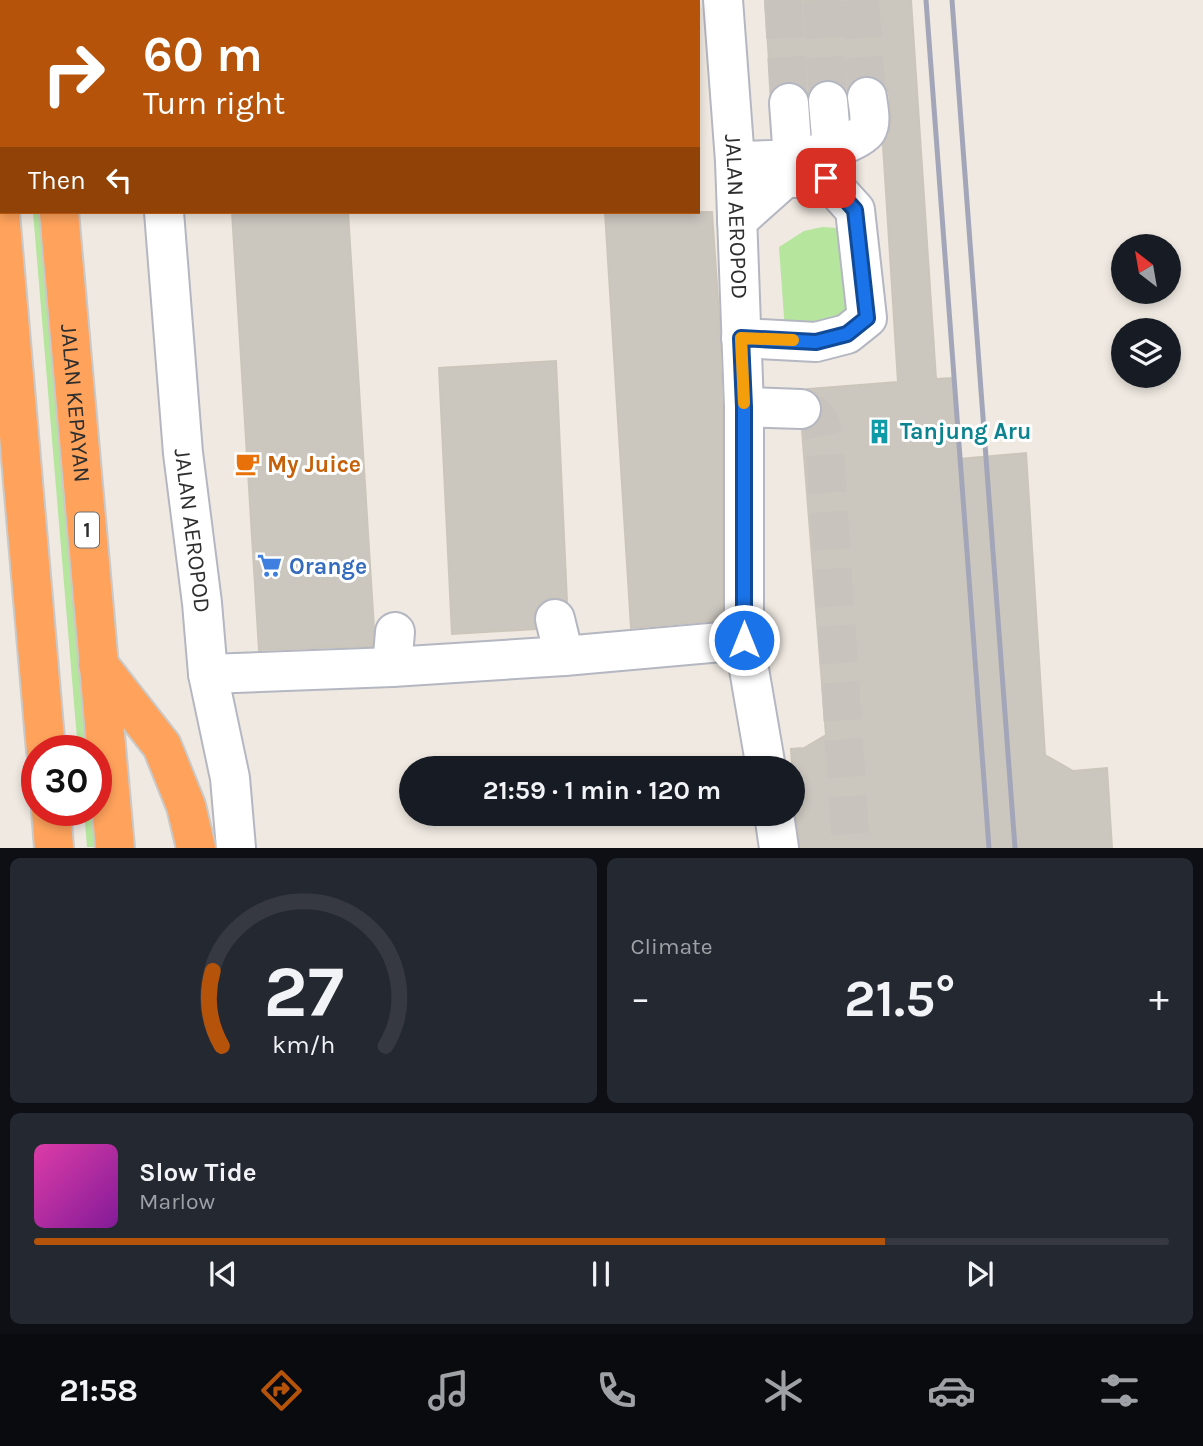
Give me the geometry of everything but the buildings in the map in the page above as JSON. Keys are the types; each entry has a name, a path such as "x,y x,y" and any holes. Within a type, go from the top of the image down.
{"highway":[{"path":"0,214 45,735"},
{"name":"JALAN KEPAYAN","path":"59,214 115,848"},
{"path":"98,664 162,746 186,806 196,848"},
{"path":"52,826 54,848"}],"street":[{"name":"JALAN AEROPOD","path":"723,0 735,160 744,407 744,640 764,756"},
{"path":"735,160 793,159 857,139 866,132 869,124 867,97"},
{"path":"828,100 832,149"},
{"path":"789,103 793,159"},
{"path":"737,221 785,178 826,178 855,210 867,318 847,334 816,342 741,338"},
{"name":"JALAN AEROPOD","path":"164,214 183,453 208,674 230,778 236,848"},
{"path":"744,407 801,409"},
{"path":"555,619 564,656"},
{"path":"208,674 393,650 564,656 744,640"},
{"path":"776,826 779,848"}],"green space":[{"path":"33,214 42,214 87,735 77,735"},
{"path":"822,227 837,228 846,239 851,309 846,323 785,331 779,247 804,231"},
{"path":"85,826 95,826 97,847 87,847"}],"tunnel":[{"path":"783,0 789,103"},
{"path":"822,0 828,101"},
{"path":"860,0 867,97"},
{"path":"801,409 818,418 824,437 851,848"}],"railway":[{"path":"926,0 989,848"},
{"path":"952,0 1015,848"}],"slow traffic":[{"path":"744,403 741,338 793,340"}],"place":[{"name":"Tanjung Aru","path":"880,431"},
{"name":"My Juice","path":"247,464"},
{"name":"Orange","path":"269,566"}],"route":[{"path":"744,640 744,407 741,338 816,342 847,334 867,318 855,210 826,178"}]}
